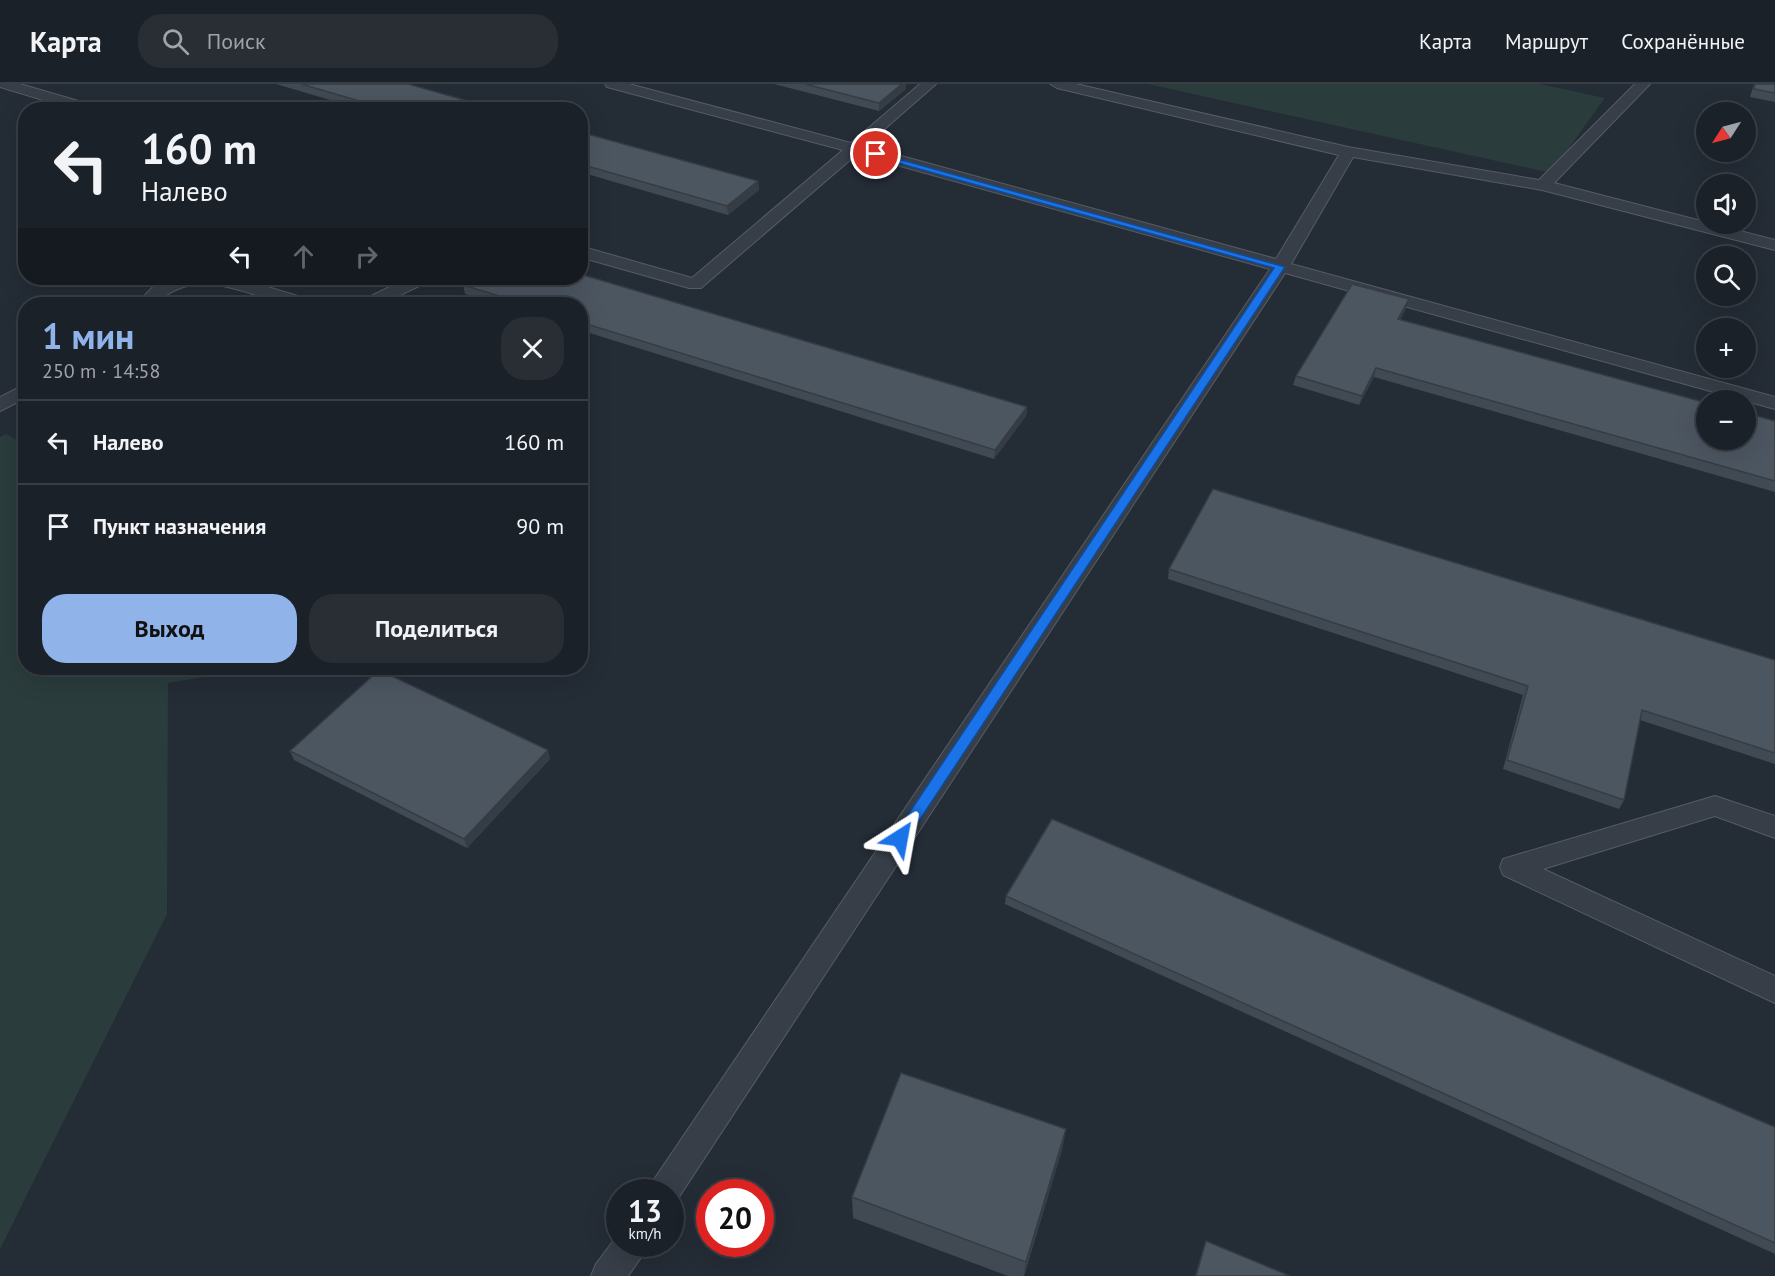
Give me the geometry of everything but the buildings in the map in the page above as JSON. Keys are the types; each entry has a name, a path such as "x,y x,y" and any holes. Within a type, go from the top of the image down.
{"lane":[{"path":"4,84 66,102"},
{"path":"612,84 854,148 1775,403"},
{"path":"588,253 695,284 929,84"},
{"path":"1058,84 1348,152 1543,185 1775,245"},
{"path":"1543,185 1643,84"},
{"path":"673,1179 1280,267 1348,152"},
{"path":"153,297 159,291 176,285"},
{"path":"244,285 282,297"},
{"path":"383,297 407,285"},
{"path":"0,405 18,395"},
{"path":"1775,827 1715,806 1513,867 1775,990"},
{"path":"608,1276 621,1257"}],"shaded area":[{"path":"1148,84 1540,84 1605,98 1551,173"},
{"path":"6,434 18,440 18,675 216,675 168,683 167,914 0,1249 0,437"}],"route":[{"path":"876,154 1280,267 900,838"}]}
